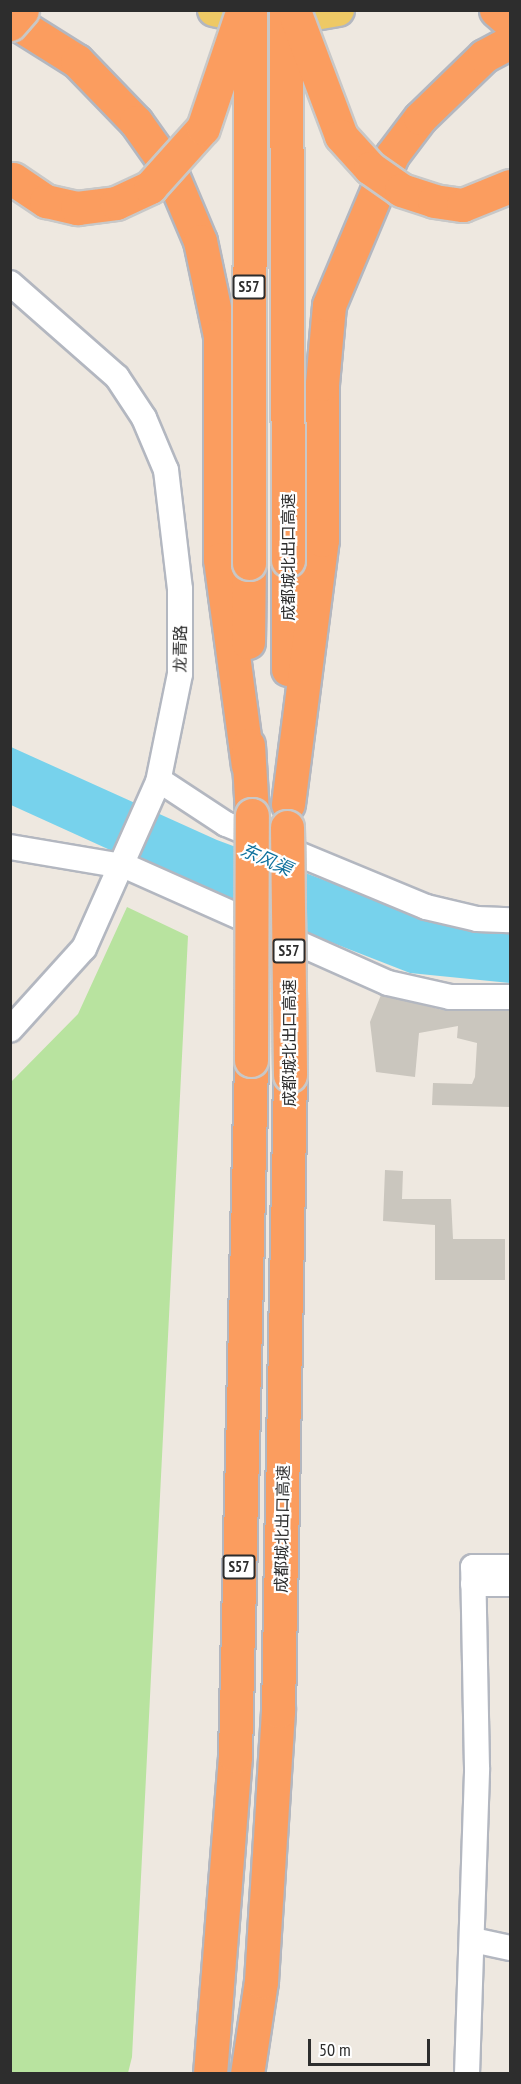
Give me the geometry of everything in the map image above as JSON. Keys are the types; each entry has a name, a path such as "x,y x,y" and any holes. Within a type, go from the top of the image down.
{"highway":[{"path":"10,24 22,10"},
{"path":"496,10 510,22"},
{"path":"10,176 46,201 77,208 116,203 150,188 203,128 292,12"},
{"path":"292,12 341,136 370,168 401,190 434,201 463,205 510,186"},
{"name":"成都城北出口高速","path":"247,2073 261,1981 278,1711 290,1075 287,816 292,12"},
{"name":"S57","path":"210,2073 235,1755 251,1060 252,815 248,765 249,563 292,12"},
{"path":"10,19 77,61 136,122 170,170 200,241 220,336 220,559 248,765"},
{"path":"287,816 322,540 322,384 329,306 392,155 420,118 497,49"}],"main road":[{"path":"214,10 292,12"}],"street":[{"name":"龙青路","path":"10,283 117,377 144,418 166,470 180,589 180,674 159,781 84,948 10,1030"},
{"path":"159,781 226,824 426,907 477,920 510,920"},
{"path":"10,847 123,865 388,983 450,997 510,997"},
{"path":"473,1576 510,1567"},
{"path":"473,1576 510,1584"},
{"path":"467,2073 473,1940 473,1576"},
{"path":"473,1940 510,1948"}],"green space":[{"path":"127,907 188,936 132,2057 128,2073 11,2073 11,1082 78,1014"}],"water":[{"name":"东风渠","path":"11,747 217,840 415,914 450,926 510,928 510,983 410,973 207,894 11,805"}],"building":[{"path":"381,995 447,1011 510,1011 510,1107 432,1105 433,1083 472,1084 475,1077 477,1043 457,1038 458,1026 419,1033 415,1077 376,1072 370,1022"},
{"path":"385,1170 403,1171 402,1199 451,1199 453,1239 505,1239 505,1280 435,1280 435,1225 383,1221"}]}
